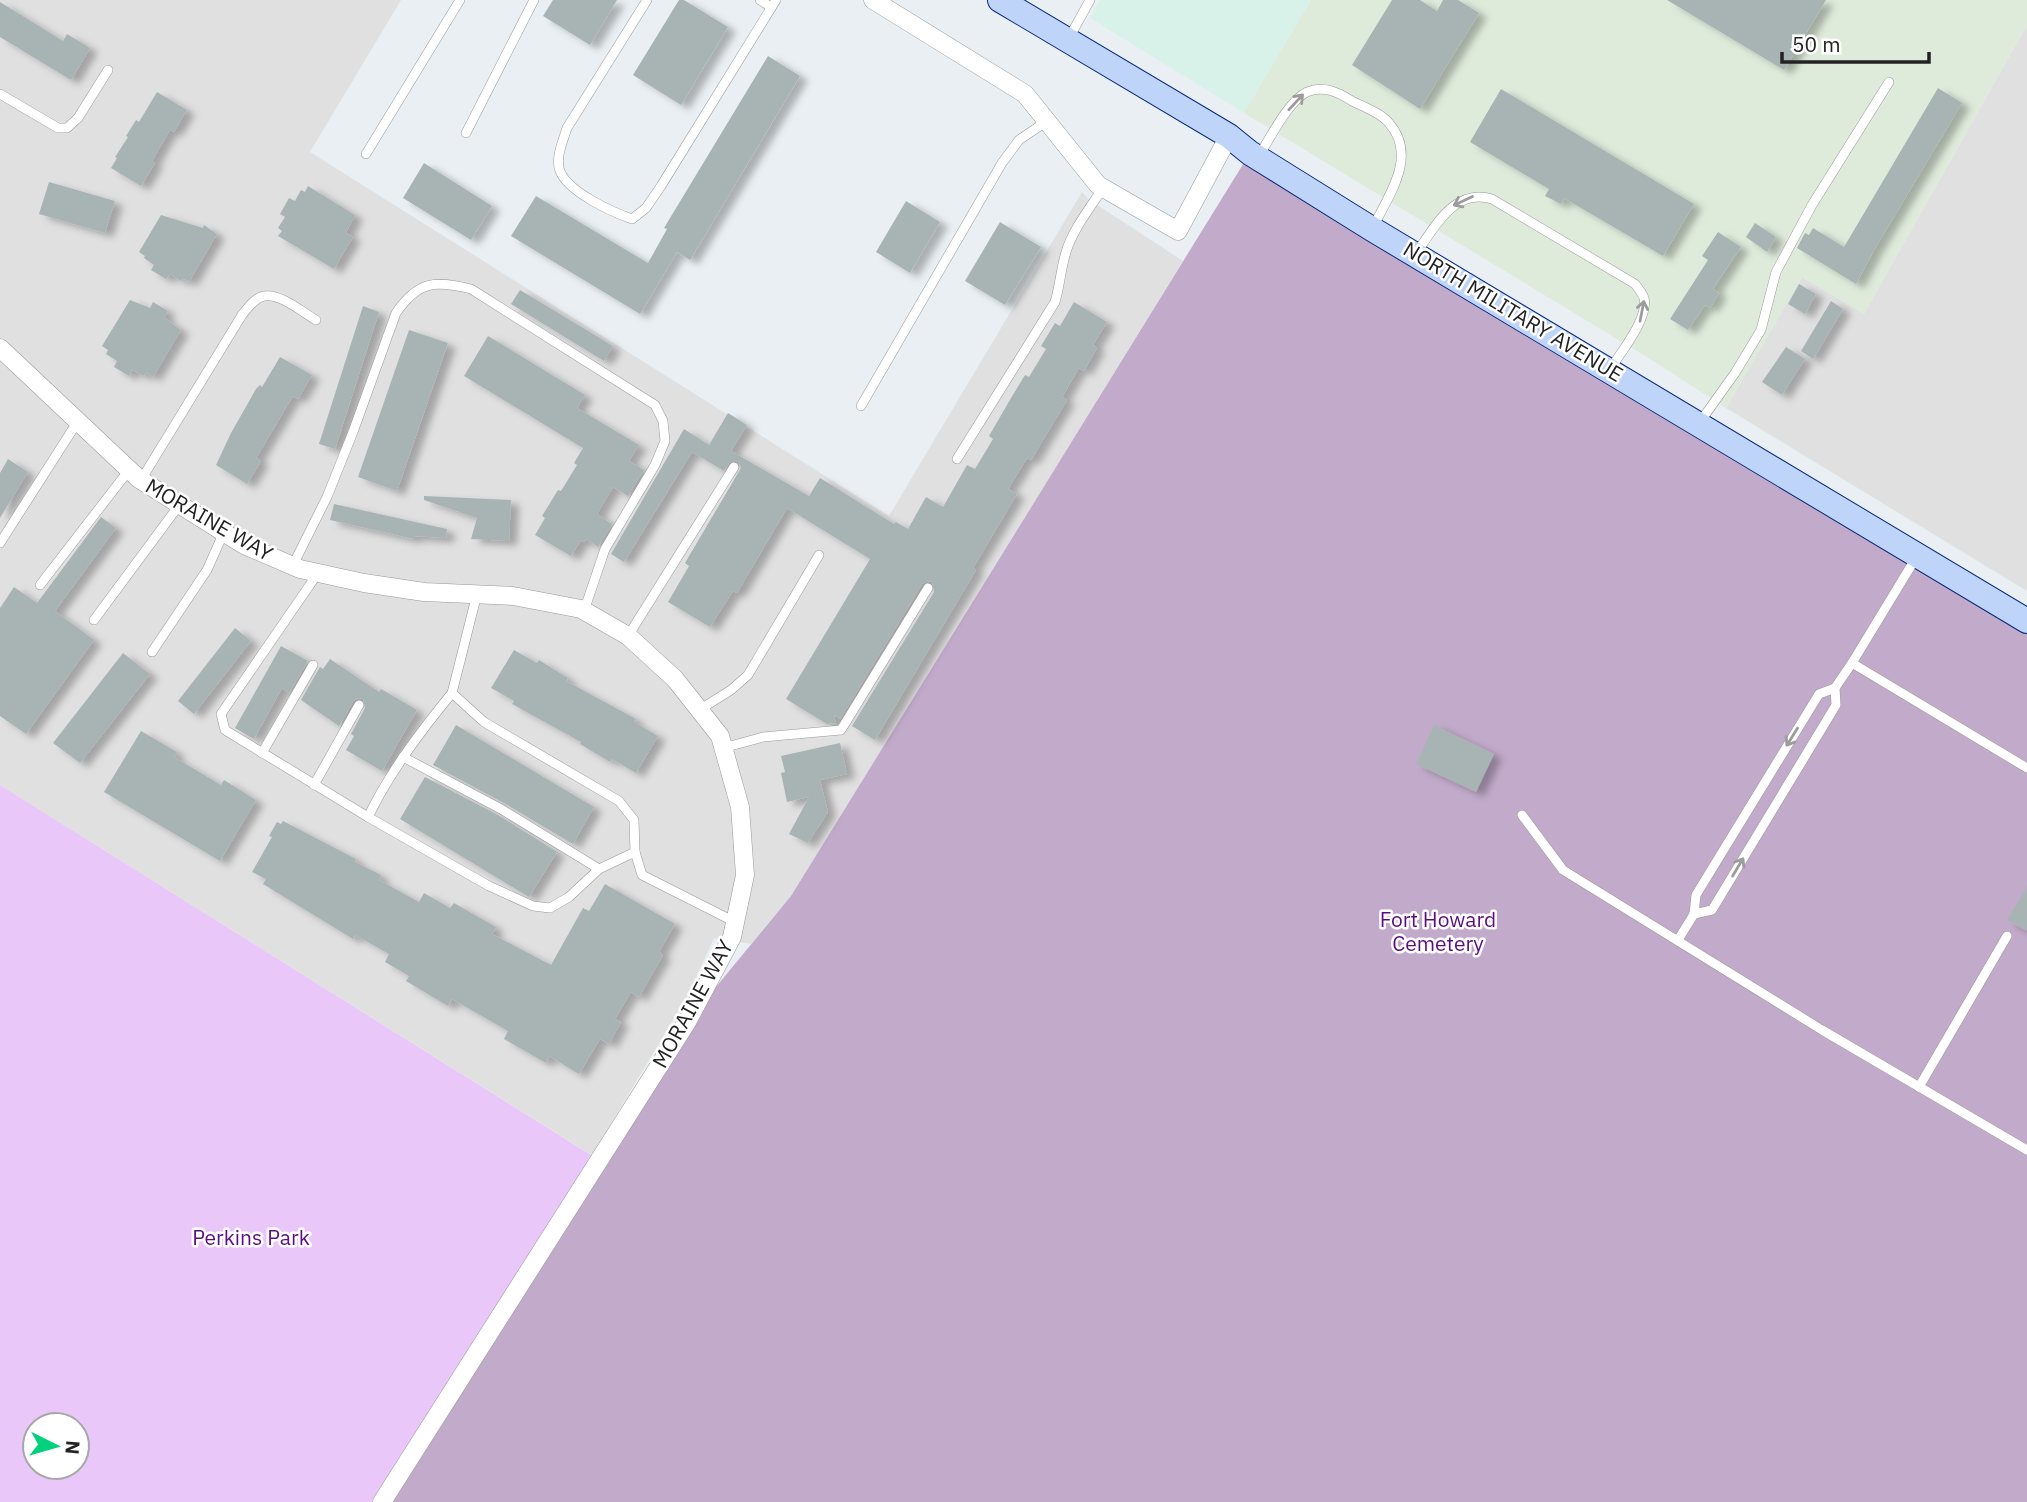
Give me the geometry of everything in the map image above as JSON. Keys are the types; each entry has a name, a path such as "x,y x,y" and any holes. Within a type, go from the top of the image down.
{"main road":[{"name":"NORTH MILITARY AVENUE","path":"1000,0 1229,136 1258,158 1373,229 2027,621"}],"street":[{"path":"873,0 1025,94 1098,185 1178,231 1229,136"},
{"name":"MORAINE WAY","path":"0,348 135,475 244,545 292,567 318,573 425,592 513,596 584,611 628,636 675,679 720,736 740,807 745,875 732,937 687,1022 382,1502"}],"lane":[{"path":"366,154 460,0"},
{"path":"466,133 534,0"},
{"path":"647,0 567,128 560,148 559,169 567,183 612,212 632,219 646,208 661,186 773,4 760,0"},
{"path":"1067,41 1090,0"},
{"path":"0,93 58,128 67,128 78,118 108,70"},
{"path":"1699,423 1735,373 1761,330 1776,272 1812,205 1889,82"},
{"path":"1258,158 1291,107 1305,93 1321,88 1339,93 1388,121 1401,140 1403,160 1373,229"},
{"path":"860,406 1002,163 1019,141 1047,121"},
{"path":"957,459 1055,302 1072,236 1103,188"},
{"path":"1416,253 1454,204 1468,197 1481,196 1492,199 1635,284 1644,295 1642,318 1610,370"},
{"path":"292,567 337,471 396,313 408,296 426,285 446,283 471,289 655,405 663,421 665,441 655,465 605,548 584,611"},
{"path":"40,585 135,475 252,303 264,296 279,299 316,320"},
{"path":"0,543 78,421"},
{"path":"628,636 734,467"},
{"path":"94,620 180,505"},
{"path":"152,652 207,570 223,532"},
{"path":"699,710 731,690 748,675 819,555"},
{"path":"1678,940 1694,914 1696,895 1819,694 1835,688 1917,555"},
{"path":"318,573 221,714 225,730 368,817 489,886 533,906 550,908 569,897 599,869 635,852"},
{"path":"723,748 763,737 841,730 928,588"},
{"path":"368,817 382,788 403,757 453,693 477,594"},
{"path":"1852,663 2027,768"},
{"path":"261,753 313,665"},
{"path":"1694,914 1712,909 1836,705 1835,688"},
{"path":"453,693 484,722 619,802 634,820 635,852 642,875 735,922"},
{"path":"314,785 359,705"},
{"path":"403,757 501,809 599,869"},
{"path":"1522,815 1563,870 1822,1030 2027,1150"},
{"path":"1919,1087 2007,936"}],"shaded area":[{"path":"0,0 401,0 310,152 889,516 1082,192 1088,199 1183,261 791,896 751,944 714,938 688,995 592,1155 0,785"},
{"path":"1100,0 1311,0 1244,113 1090,18"},
{"path":"1311,0 2027,0 2027,25 1864,314 1802,277 1726,408 1655,362 1244,113"},
{"path":"2027,25 2027,591 1726,408 1802,277 1864,314"}],"green space":[{"name":"Fort Howard Cemetery","path":"1250,153 2027,621 2027,1502 382,1502 687,1022 791,896"},
{"name":"Perkins Park","path":"0,785 599,1160 381,1502 0,1502"}],"building":[{"path":"553,0 617,0 590,45 543,16"},
{"path":"679,0 684,0 728,27 681,105 633,75"},
{"path":"1392,0 1420,0 1437,11 1443,0 1458,0 1479,13 1420,109 1352,65"},
{"path":"1667,0 1826,0 1784,70"},
{"path":"0,2 63,41 67,34 90,48 71,80 0,37"},
{"path":"768,56 800,76 690,260 677,252 640,314 511,236 536,196 648,263 667,229 664,228"},
{"path":"1938,88 1962,103 1856,284 1797,248 1805,233 1809,235 1813,228 1844,247"},
{"path":"1501,89 1694,204 1663,256 1564,198 1561,204 1545,196 1549,189 1470,142"},
{"path":"157,92 187,110 174,132 170,130 141,186 111,168 128,137 126,136 136,120 139,122"},
{"path":"424,163 492,206 471,240 403,198"},
{"path":"49,182 115,201 105,233 39,214"},
{"path":"308,186 355,215 346,233 353,237 334,269 278,236 282,231 278,228 285,217 280,214 289,198 295,201 301,190 305,192"},
{"path":"906,201 940,222 910,273 876,252"},
{"path":"161,215 203,228 204,225 217,234 189,282 183,278 181,281 170,274 166,279 151,270 154,265 139,252"},
{"path":"1000,222 1041,247 1005,305 965,281"},
{"path":"1755,223 1776,237 1767,252 1746,237"},
{"path":"1718,232 1741,247 1713,289 1719,293 1710,308 1705,305 1688,330 1670,319 1708,260 1702,256"},
{"path":"1799,284 1816,294 1805,314 1788,304"},
{"path":"520,290 613,346 604,361 511,304"},
{"path":"130,300 150,308 153,302 168,311 164,317 181,330 153,377 146,372 144,376 132,370 129,376 114,367 117,361 106,354 108,350 102,346"},
{"path":"1831,301 1843,309 1813,359 1801,351"},
{"path":"1074,302 1107,322 1093,345 1097,348 1084,371 1079,368 1062,397 1067,400 1031,460 1027,458 1008,489 1017,494 973,568 976,570 875,740 852,726 934,592 932,582 922,584 840,719 834,715 836,723 827,724 786,699 870,559 787,508 737,593 733,591 710,627 668,602 689,566 685,563 741,468 734,460 724,471 692,452 624,562 611,554 684,429 709,445 728,413 747,425 731,451 809,496 820,478 894,524 896,522 908,529 926,497 943,507 967,465 975,469 993,439 989,436 1011,398 1025,375 1029,377 1046,349 1041,346 1055,323 1060,326"},
{"path":"363,306 379,312 335,449 319,444"},
{"path":"409,330 448,343 397,491 358,477"},
{"path":"488,336 585,395 577,408 639,445 629,461 644,470 628,496 613,487 597,514 612,524 598,547 586,539 584,542 581,540 571,556 535,535 545,518 542,516 577,465 574,463 583,448 464,376"},
{"path":"1786,347 1805,359 1782,395 1762,382"},
{"path":"280,357 312,375 298,399 293,396 256,458 261,461 247,484 216,465 256,389 260,385 262,387"},
{"path":"8,459 28,472 0,518 0,473"},
{"path":"424,496 511,500 509,541 471,539 477,518 424,500"},
{"path":"334,504 447,529 446,538 414,536 414,539 330,520"},
{"path":"101,517 116,528 55,611 94,640 26,734 0,716 0,608 14,587 37,603"},
{"path":"235,628 251,641 194,714 178,701"},
{"path":"281,646 308,661 289,693 282,688 254,739 235,728"},
{"path":"514,650 537,663 539,660 568,678 566,681 636,719 634,722 658,736 636,773 612,759 610,762 580,744 581,742 512,704 514,701 491,688"},
{"path":"123,653 150,674 80,763 53,743"},
{"path":"330,659 379,692 381,689 417,710 382,771 346,750 365,708 363,699 353,701 339,726 301,700 320,667 323,669"},
{"path":"456,725 594,807 573,844 433,765"},
{"path":"1434,725 1494,754 1476,792 1416,764"},
{"path":"141,731 177,752 174,757 221,785 224,780 256,800 220,861 104,792"},
{"path":"840,743 847,774 820,780 828,812 808,843 789,834 809,797 787,802 781,773 785,772 781,756"},
{"path":"425,777 498,815 557,852 529,897 400,819"},
{"path":"283,821 356,859 355,862 381,875 379,880 419,902 424,893 450,908 454,903 496,927 492,934 551,965 583,908 589,911 605,884 675,924 659,952 663,955 639,997 631,992 615,1019 621,1022 609,1044 600,1039 579,1074 549,1056 546,1063 504,1039 508,1031 452,999 448,1006 406,981 409,976 385,962 389,954 355,935 353,939 263,884 266,879 252,872 272,837 269,836 277,822 281,824"},
{"path":"2027,887 2027,931 2007,920"}]}
